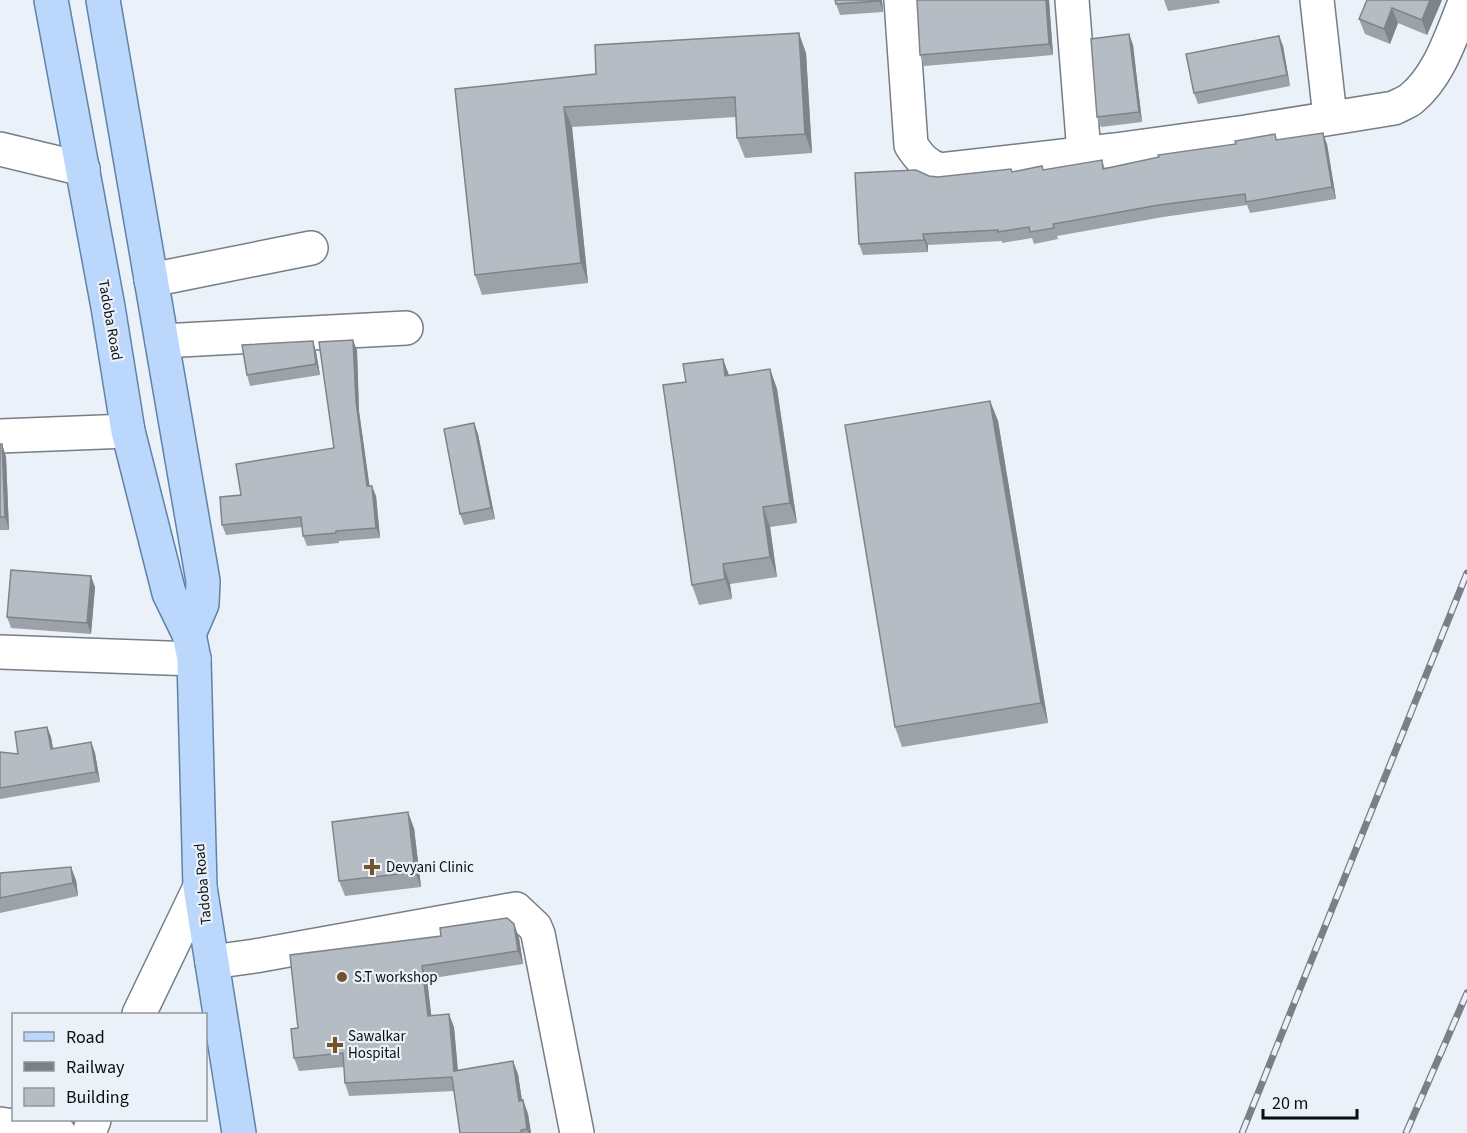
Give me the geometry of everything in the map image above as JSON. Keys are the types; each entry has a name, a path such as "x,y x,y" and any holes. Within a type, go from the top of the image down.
{"main road":[{"name":"Tadoba Road","path":"51,0 108,307 128,431 169,593 191,646"},
{"name":"Tadoba Road","path":"103,0 204,581 202,604 191,646 200,887 239,1133"}],"street":[{"path":"901,0 911,145 920,159 940,170 1246,132 1394,108 1410,100 1428,79 1440,61 1466,0"},
{"path":"1072,0 1084,153"},
{"path":"1317,0 1330,117"},
{"path":"0,148 83,169"},
{"path":"151,280 311,248"},
{"path":"162,341 406,328"},
{"path":"0,436 128,431"},
{"path":"0,652 191,646"},
{"path":"139,1013 200,887"},
{"path":"212,962 516,909 538,934 577,1133"},
{"path":"0,1124 59,1133"}],"building":[{"path":"835,0 879,0 879,1 836,4"},
{"path":"917,0 1046,0 1049,44 920,55"},
{"path":"1367,0 1430,0 1422,20 1392,8 1384,29 1359,19"},
{"path":"799,33 805,134 737,138 735,97 564,107 581,263 475,275 455,89 596,74 595,45"},
{"path":"1129,34 1139,112 1097,117 1091,39"},
{"path":"1279,36 1287,75 1194,93 1186,54"},
{"path":"1323,133 1332,187 1246,202 1245,194 1159,205 1053,224 1054,228 1030,232 1029,227 998,232 998,230 923,234 924,240 859,244 855,173 916,170 938,177 1011,169 1012,172 1042,166 1043,170 1102,160 1103,169 1159,157 1158,155 1236,144 1235,141 1275,134 1276,140"},
{"path":"353,340 356,401 367,486 372,486 376,528 303,536 301,517 222,525 220,497 241,495 236,464 334,448 319,342"},
{"path":"313,341 316,364 247,375 242,345"},
{"path":"723,359 725,376 770,369 790,503 763,507 770,557 723,564 725,579 692,585 663,385 686,382 683,364"},
{"path":"990,401 1041,703 895,727 845,425"},
{"path":"474,423 491,508 460,514 444,429"},
{"path":"0,444 2,444 5,517 0,517"},
{"path":"11,570 91,576 87,623 7,617"},
{"path":"47,727 51,749 91,742 96,772 0,788 0,752 18,754 15,732"},
{"path":"408,812 415,872 339,881 332,822"},
{"path":"71,867 73,883 0,898 0,873"},
{"path":"507,918 514,924 518,951 422,966 428,1016 449,1014 454,1071 513,1061 519,1101 523,1100 527,1129 521,1130 522,1133 460,1133 452,1077 345,1083 343,1053 294,1058 291,1029 298,1028 290,955 441,936 440,928"}],"railway":[{"path":"1242,1133 1467,573"},
{"path":"1406,1133 1467,993"}],"place":[{"name":"Devyani Clinic","path":"372,867"},
{"name":"S.T workshop","path":"342,977"},
{"name":"Sawalkar Hospital","path":"335,1045"}]}
